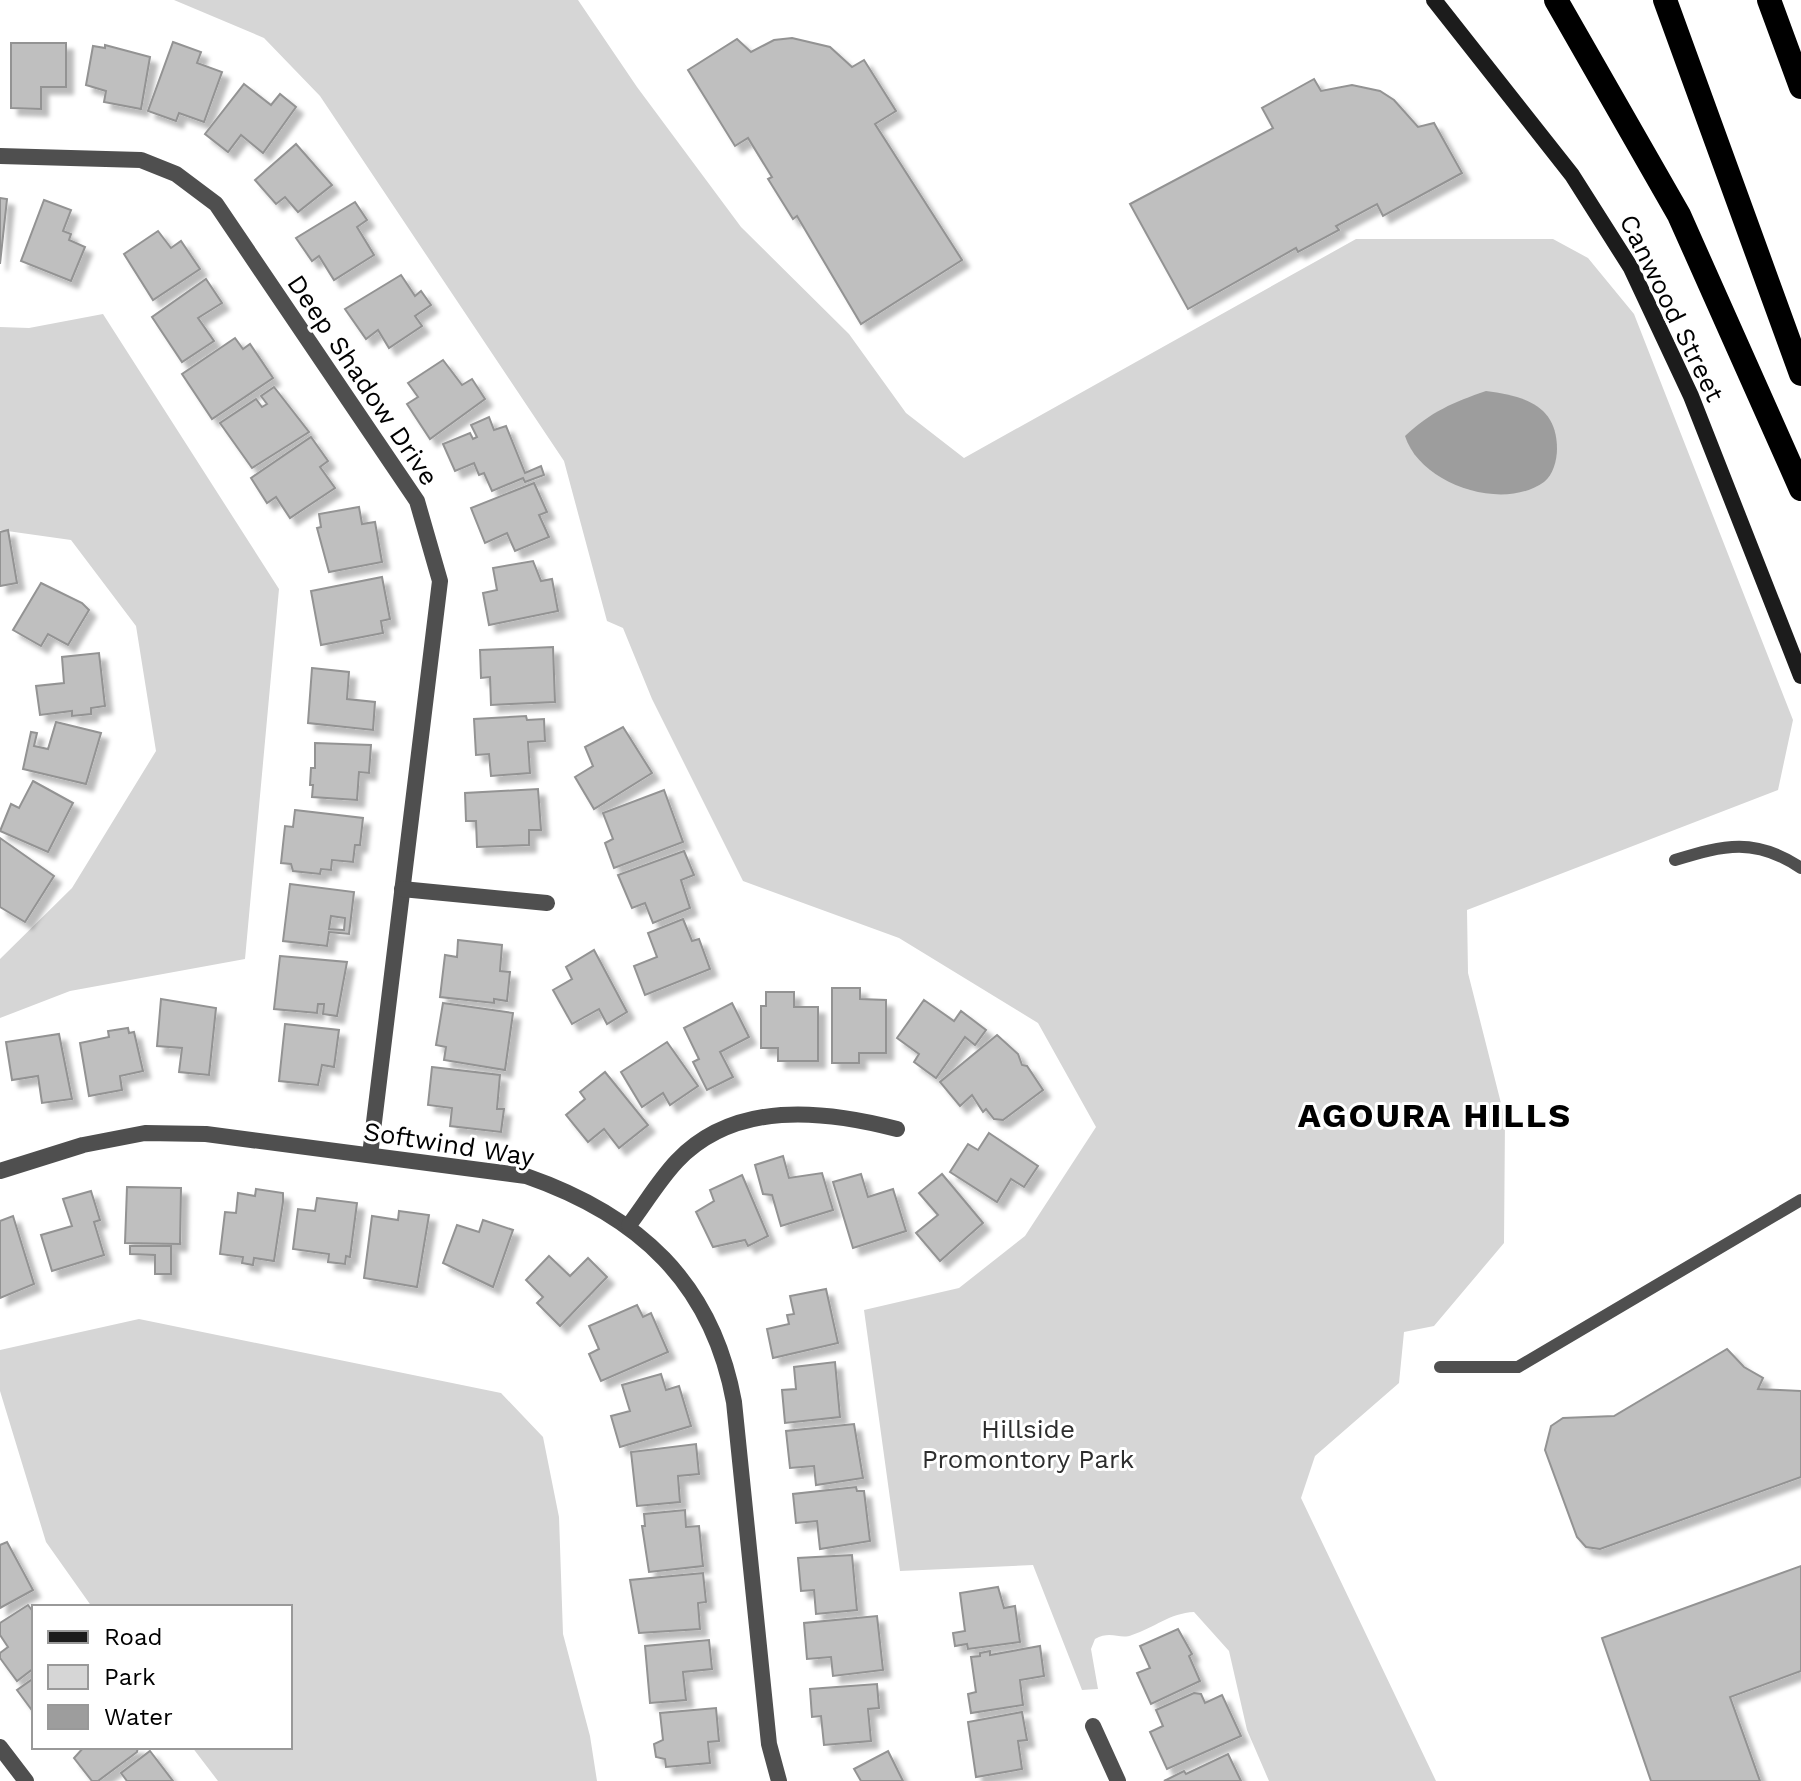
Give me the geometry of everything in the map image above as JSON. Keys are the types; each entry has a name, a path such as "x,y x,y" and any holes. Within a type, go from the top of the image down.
{"highway":[{"path":"1556,0 1679,215 1801,489"},
{"path":"1665,0 1801,374"},
{"path":"1769,0 1801,87"}],"street":[{"name":"Canwood Street","path":"1434,0 1572,175 1631,268 1691,396 1801,676"},
{"name":"Deep Shadow Drive","path":"0,156 141,160 176,174 216,204 417,501 440,581 370,1155"},
{"path":"402,889 547,903"},
{"path":"629,1225 677,1161 706,1137 757,1117 809,1113 856,1118 897,1129"},
{"name":"Softwind Way","path":"0,1171 83,1145 145,1133 206,1134 526,1176 575,1193 629,1225 687,1286 726,1357 734,1402 769,1744 779,1781"},
{"path":"1093,1726 1118,1781"},
{"path":"0,1747 26,1781"}],"lane":[{"path":"1675,860 1723,846 1745,846 1765,850 1801,868"},
{"path":"1440,1367 1518,1367 1801,1200"}],"green space":[{"name":"Hillside Promontory Park","path":"174,0 578,0 637,87 741,227 849,334 906,413 964,458 1356,239 1553,239 1588,258 1634,314 1793,720 1778,790 1467,910 1468,973 1505,1119 1504,1243 1434,1326 1404,1332 1399,1383 1315,1456 1301,1498 1436,1781 1269,1781 1247,1730 1229,1651 1194,1612 1177,1615 1128,1636 1106,1635 1095,1639 1091,1649 1098,1689 1082,1690 1033,1565 900,1571 864,1310 959,1288 1025,1236 1096,1127 1038,1023 899,938 743,881 652,699 623,628 607,621 564,461 320,96 264,38"},
{"path":"103,314 279,589 245,959 70,991 0,1018 0,959 72,888 156,751 136,626 71,540 0,530 0,327 29,328"},
{"path":"139,1319 501,1393 543,1437 559,1517 563,1634 590,1736 597,1781 218,1781 194,1749 292,1749 292,1605 91,1605 46,1542 0,1391 0,1350"}],"water":[{"path":"1486,391 1513,396 1536,405 1545,413 1556,434 1557,453 1552,471 1544,482 1527,491 1486,493 1444,480 1427,468 1405,436 1443,409"}],"building":[{"path":"792,38 830,47 852,67 864,60 896,111 875,124 962,260 861,324 797,216 793,219 768,179 772,177 748,138 735,146 688,70 737,39 751,52 774,40"},
{"path":"173,42 201,52 197,63 222,72 204,122 179,113 176,121 148,111"},
{"path":"11,43 66,43 66,87 41,87 41,109 11,108"},
{"path":"105,45 150,57 141,109 104,102 106,91 86,85 93,46 105,48"},
{"path":"1314,79 1321,91 1352,85 1380,91 1394,100 1418,127 1434,123 1462,173 1383,216 1377,204 1336,226 1339,230 1298,252 1296,248 1188,309 1130,204 1273,128 1262,108"},
{"path":"244,84 271,105 280,94 296,107 263,153 241,135 228,152 205,134"},
{"path":"296,144 332,185 298,212 285,197 276,204 255,180"},
{"path":"0,198 7,199 0,264"},
{"path":"44,200 71,210 63,231 71,234 69,240 85,247 71,281 21,261"},
{"path":"355,202 367,220 357,227 374,255 334,280 319,256 312,261 296,238"},
{"path":"158,231 171,248 181,241 200,269 153,300 124,254"},
{"path":"401,275 415,296 421,291 431,305 415,316 422,326 389,348 378,330 366,339 345,309"},
{"path":"206,279 222,303 198,318 214,341 182,362 152,317"},
{"path":"235,338 243,349 250,344 273,378 212,419 182,374"},
{"path":"443,360 462,385 472,379 485,399 430,439 407,404 418,397 408,383"},
{"path":"274,387 309,432 252,468 220,423 256,399 262,407 267,404 261,396"},
{"path":"489,417 494,430 506,426 525,473 541,466 544,475 525,482 523,478 492,491 484,473 479,475 474,463 455,471 443,444 470,433 473,439 477,437 471,425"},
{"path":"311,437 328,461 320,467 335,488 290,518 276,497 267,503 251,478"},
{"path":"534,483 547,512 539,515 549,537 515,551 507,533 485,543 471,508"},
{"path":"359,507 362,524 375,522 382,562 329,572 317,528 321,527 319,514"},
{"path":"8,530 17,583 0,586 0,532"},
{"path":"533,561 541,581 552,579 558,611 489,625 483,593 497,590 493,568"},
{"path":"382,577 390,619 381,621 383,633 321,645 311,591"},
{"path":"41,583 82,603 89,610 68,645 48,634 41,646 13,630"},
{"path":"553,647 555,702 491,705 490,677 481,678 480,650"},
{"path":"99,653 105,706 91,708 91,714 72,716 72,711 40,715 36,686 64,683 62,657"},
{"path":"312,668 349,672 347,699 375,702 373,730 308,723"},
{"path":"526,716 527,720 544,719 545,741 528,742 530,773 491,776 489,754 476,755 474,719"},
{"path":"56,722 101,733 86,784 23,769 31,732 37,733 34,746 48,749"},
{"path":"623,727 652,773 594,809 575,777 593,766 585,747"},
{"path":"315,743 371,745 369,773 359,772 357,800 312,797 313,785 310,785 311,768 315,768"},
{"path":"33,781 73,803 48,852 0,831 11,804 19,808"},
{"path":"538,789 541,830 529,830 529,845 477,847 476,821 466,821 465,793"},
{"path":"664,790 683,842 614,868 605,843 613,839 603,813"},
{"path":"295,810 363,818 360,845 355,845 353,862 332,860 331,870 321,869 320,874 293,871 291,864 281,863 285,826 293,827"},
{"path":"0,838 54,876 25,922 0,907"},
{"path":"684,851 694,875 681,880 690,908 653,923 645,903 632,908 618,875"},
{"path":"290,884 354,892 349,934 329,932 327,946 283,941","holes":["331,916 345,918 344,930 329,929"]},
{"path":"683,919 692,941 699,939 710,969 645,995 634,966 657,957 648,933"},
{"path":"458,940 502,945 500,971 510,972 507,1001 494,999 494,1003 440,997 445,955 457,957"},
{"path":"594,950 627,1012 607,1024 599,1009 572,1024 553,990 572,979 566,967"},
{"path":"280,956 347,962 337,1016 323,1014 324,1004 318,1004 317,1013 274,1009"},
{"path":"832,988 860,988 860,999 886,1000 886,1053 859,1053 859,1063 832,1063"},
{"path":"766,992 794,992 794,1007 818,1007 818,1061 778,1061 778,1048 761,1048 761,1006 766,1006"},
{"path":"161,999 216,1008 209,1075 179,1072 182,1048 157,1046"},
{"path":"924,1000 954,1021 961,1011 986,1030 975,1045 965,1037 936,1078 914,1062 919,1054 897,1038"},
{"path":"443,1003 513,1013 505,1070 444,1060 446,1047 436,1045"},
{"path":"732,1003 749,1037 720,1052 733,1077 707,1090 693,1062 699,1059 684,1028"},
{"path":"285,1024 339,1030 334,1067 322,1065 318,1085 279,1081"},
{"path":"128,1028 129,1033 134,1032 143,1071 120,1076 122,1090 89,1096 80,1043 109,1037 108,1031"},
{"path":"59,1034 72,1099 42,1103 38,1076 12,1080 6,1042"},
{"path":"997,1035 1018,1054 1022,1065 1027,1066 1043,1090 1003,1120 994,1119 986,1109 983,1112 972,1095 960,1106 940,1082"},
{"path":"667,1042 698,1086 670,1105 663,1093 642,1107 621,1072"},
{"path":"432,1067 500,1075 497,1109 504,1109 501,1132 450,1126 452,1108 428,1105"},
{"path":"605,1072 648,1125 619,1148 604,1129 588,1142 566,1115 585,1099 580,1092"},
{"path":"989,1133 1038,1166 1024,1187 1011,1179 997,1202 950,1172 968,1144 978,1150"},
{"path":"783,1156 789,1178 822,1173 833,1210 781,1226 772,1195 763,1194 755,1165"},
{"path":"861,1174 868,1197 893,1189 906,1231 853,1248 833,1182"},
{"path":"942,1174 983,1223 940,1261 916,1233 938,1215 919,1193"},
{"path":"742,1175 768,1236 748,1246 745,1240 713,1247 696,1212 714,1201 710,1190"},
{"path":"127,1187 181,1188 180,1244 125,1243"},
{"path":"256,1189 283,1193 283,1202 274,1261 254,1258 253,1265 242,1263 243,1257 220,1254 225,1212 236,1213 238,1193 255,1196"},
{"path":"91,1191 100,1220 94,1222 104,1255 52,1271 41,1235 72,1226 63,1199"},
{"path":"317,1198 357,1203 350,1257 346,1256 345,1264 328,1262 329,1254 293,1249 298,1209 315,1211"},
{"path":"399,1211 429,1215 417,1287 364,1278 372,1216 398,1220"},
{"path":"13,1216 34,1284 0,1298 0,1221"},
{"path":"483,1220 513,1230 493,1287 443,1263 457,1225 479,1232"},
{"path":"130,1246 171,1246 171,1274 155,1274 155,1255 130,1254"},
{"path":"549,1256 570,1276 588,1258 607,1277 560,1326 537,1303 543,1297 526,1280"},
{"path":"826,1289 838,1343 773,1358 767,1329 789,1324 787,1315 794,1314 790,1296"},
{"path":"637,1305 643,1317 651,1313 668,1352 601,1381 589,1354 599,1349 589,1326"},
{"path":"1727,1349 1744,1367 1763,1378 1758,1389 1801,1391 1801,1477 1600,1549 1586,1547 1577,1537 1545,1450 1551,1426 1563,1418 1614,1416"},
{"path":"835,1362 840,1417 785,1423 782,1390 796,1389 794,1367"},
{"path":"661,1374 666,1390 679,1386 691,1426 620,1447 611,1416 630,1411 622,1385"},
{"path":"854,1424 863,1478 816,1485 814,1466 790,1468 786,1431"},
{"path":"696,1444 699,1474 678,1476 680,1502 637,1506 631,1452"},
{"path":"856,1487 857,1491 864,1491 870,1541 820,1549 817,1521 796,1523 793,1494"},
{"path":"685,1510 686,1527 699,1526 703,1566 649,1572 642,1526 645,1526 644,1514"},
{"path":"7,1542 33,1590 0,1608 0,1545"},
{"path":"852,1555 857,1610 816,1614 814,1590 801,1591 798,1558"},
{"path":"1801,1566 1801,1671 1730,1697 1760,1781 1651,1781 1602,1638"},
{"path":"703,1573 706,1602 698,1603 700,1629 639,1633 630,1580"},
{"path":"998,1587 1004,1608 1015,1606 1020,1642 968,1649 967,1644 955,1646 953,1633 965,1631 960,1593"},
{"path":"28,1605 32,1610 32,1670 17,1681 0,1658 0,1653 8,1647 0,1635 0,1623"},
{"path":"877,1616 883,1670 833,1676 831,1657 807,1659 804,1623"},
{"path":"1178,1629 1192,1654 1189,1656 1200,1681 1151,1704 1137,1673 1150,1668 1140,1646"},
{"path":"709,1640 712,1669 683,1672 686,1700 650,1703 645,1646"},
{"path":"1040,1646 1044,1676 1020,1680 1023,1705 971,1713 968,1694 976,1692 971,1657 990,1651 990,1655"},
{"path":"32,1679 32,1710 17,1690"},
{"path":"877,1684 879,1708 868,1709 871,1741 824,1745 821,1716 812,1717 810,1689"},
{"path":"1194,1693 1201,1694 1205,1703 1222,1695 1241,1736 1167,1769 1150,1732 1163,1726 1156,1710"},
{"path":"716,1708 719,1741 708,1742 710,1763 666,1767 665,1759 656,1757 654,1744 663,1740 660,1713"},
{"path":"1022,1712 1027,1740 1018,1741 1022,1769 976,1777 968,1722"},
{"path":"82,1749 138,1749 98,1781 92,1781 74,1758"},
{"path":"150,1751 173,1781 127,1781 121,1773"},
{"path":"888,1751 903,1781 861,1781 854,1769"},
{"path":"1228,1754 1241,1781 1164,1781 1184,1771 1186,1774"}],"district":[{"name":"AGOURA HILLS","path":"1435,1115"}]}
